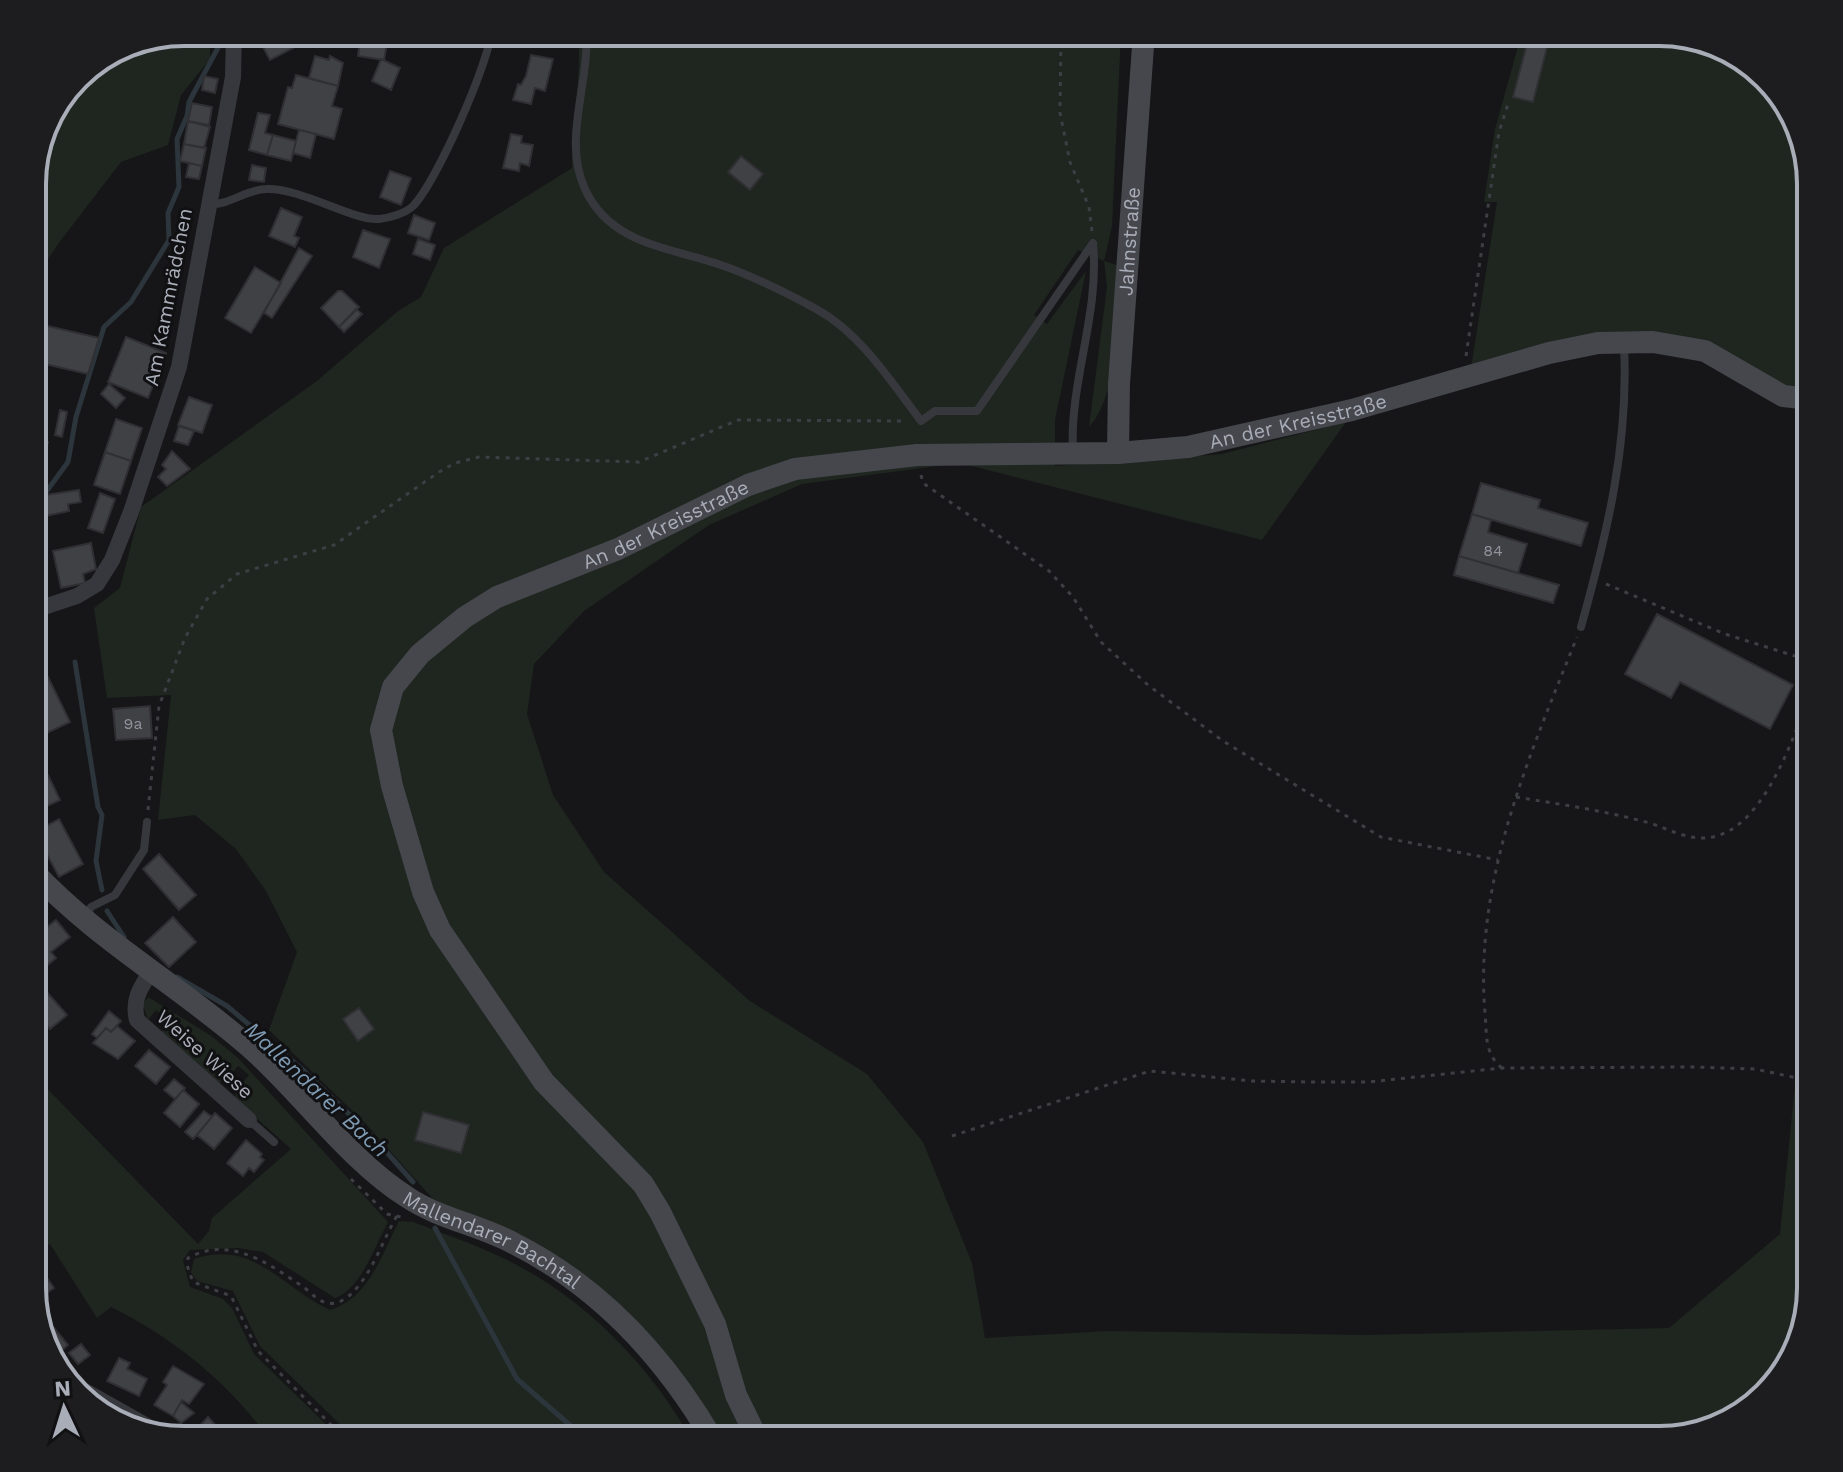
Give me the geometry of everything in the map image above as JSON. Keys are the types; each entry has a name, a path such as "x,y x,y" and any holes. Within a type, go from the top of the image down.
{"street":[{"name":"Am Kammrädchen","path":"46,606 97,584 112,560 179,367 233,77 234,46"},
{"name":"Jahnstraße","path":"1118,453 1119,384 1143,46"},
{"name":"An der Kreisstraße","path":"751,1426 736,1395 715,1324 643,1184 544,1082 440,930 413,864 384,749 383,714 393,687 420,654 465,617 497,597 618,549 748,485 795,469 917,455 1118,453 1188,447 1467,378 1549,353 1624,341 1653,342 1705,351 1767,389 1797,398"},
{"name":"Mallendarer Bachtal","path":"46,884 83,920 257,1053 381,1179 409,1199 515,1244 586,1290 651,1351 685,1391 705,1426"},
{"name":"Weise Wiese","path":"150,973 138,992 134,1010 137,1020 249,1120"}],"lane":[{"path":"207,204 218,205 267,188 308,196 377,219 412,207 435,172 460,117 486,46"},
{"path":"587,46 576,130 578,166 585,190 612,224 632,240 720,265 820,311 869,354 921,421 935,411 977,411 1093,243"},
{"path":"1073,453 1071,425 1096,272 1093,243"},
{"path":"1581,627 1620,467 1626,386 1624,341"},
{"path":"83,920 91,907 115,895 144,850 147,822"},
{"path":"249,1120 274,1142"}],"path":[{"path":"1061,46 1060,113 1070,162 1089,207 1093,243"},
{"path":"1467,378 1464,370 1499,132 1508,104"},
{"path":"147,822 159,706 185,638 207,599 237,574 334,545 439,472 455,463 479,457 639,462 738,420 921,421"},
{"path":"917,455 923,483 1049,571 1073,597 1101,642 1148,685 1223,741 1381,837 1498,860"},
{"path":"1595,579 1725,634 1797,657"},
{"path":"1502,1068 1492,1061 1488,1050 1483,991 1486,930 1498,860 1516,797 1581,627"},
{"path":"1516,797 1644,821 1685,836 1717,836 1737,827 1766,793 1797,723"},
{"path":"952,1136 1150,1071 1252,1081 1324,1082 1381,1081 1502,1068 1755,1069 1797,1078"},
{"path":"332,1426 258,1351 231,1296 193,1282 187,1265 188,1258 204,1252 241,1251 261,1258 329,1304 342,1301 354,1292 397,1216 409,1218"}],"shaded area":[{"path":"210,46 210,59 181,95 168,145 121,162 46,262 46,175 60,123 75,100 93,80 115,64 140,53 166,47"},
{"path":"578,46 1120,46 1112,226 1104,261 1078,250 1034,315 1047,324 1086,271 1055,420 1055,466 1222,454 1346,422 1262,540 960,463 802,484 709,525 584,611 534,664 527,714 553,795 604,872 750,1001 867,1074 923,1142 972,1263 985,1338 1108,1331 1364,1335 1669,1328 1780,1234 1795,1085 1797,1288 1794,1315 1779,1357 1763,1379 1743,1397 1712,1415 1686,1423 1659,1426 712,1426 652,1341 599,1286 566,1263 433,1199 365,1123 269,1030 297,952 266,891 236,849 195,815 158,820 171,695 107,698 94,608 120,588 141,507 317,381 398,311 421,297 444,248 572,168"},
{"path":"1518,46 1659,46 1686,49 1712,57 1750,80 1779,115 1794,157 1797,184 1797,392 1694,341 1471,368 1497,202 1484,202 1495,129"},
{"path":"1104,261 1123,267 1116,351 1106,395 1089,427 1107,287"},
{"path":"148,997 210,1035 238,1058 388,1222 360,1276 335,1298 263,1252 238,1248 190,1250 183,1260 190,1287 223,1299 232,1308 254,1354 328,1426 259,1426 218,1381 157,1333 111,1307 97,1318 50,1244 46,1247 46,1087 198,1244 209,1231 212,1218 291,1149 236,1100 235,1092 249,1075 238,1066 226,1081 217,1083 161,1032 170,1021 156,1010 148,1020 143,1005"},
{"path":"399,1221 413,1222 515,1264 569,1298 616,1340 658,1388 684,1426 342,1426 260,1346 233,1291 197,1281 191,1272 194,1259 234,1255 266,1269 330,1310 355,1296 380,1260"}],"building":[{"path":"262,46 297,46 270,60"},
{"path":"359,46 386,46 384,60 358,56"},
{"path":"1526,46 1547,46 1533,102 1513,97"},
{"path":"531,55 553,59 545,91 535,88 531,104 513,100 518,84 521,85 526,76"},
{"path":"315,56 329,60 330,56 343,63 338,86 309,78"},
{"path":"381,59 400,68 391,90 372,81"},
{"path":"296,75 338,86 332,106 342,109 334,139 278,124 288,87 292,88"},
{"path":"204,76 218,79 215,93 202,90"},
{"path":"192,103 212,107 209,125 188,121"},
{"path":"258,113 270,115 265,133 273,135 267,155 249,150"},
{"path":"188,121 210,127 204,148 184,144"},
{"path":"299,130 316,134 310,158 293,153"},
{"path":"511,134 522,136 521,143 533,145 529,166 520,163 519,171 503,168"},
{"path":"273,135 296,141 291,161 267,155"},
{"path":"184,144 206,148 202,166 180,161"},
{"path":"741,156 763,174 750,190 728,172"},
{"path":"189,163 202,166 199,179 186,177"},
{"path":"252,165 266,168 264,182 249,180"},
{"path":"390,171 411,178 401,205 380,197"},
{"path":"281,208 302,217 294,236 299,238 295,247 269,236"},
{"path":"414,215 435,223 429,240 408,233"},
{"path":"363,230 390,239 379,268 353,257"},
{"path":"418,239 435,245 430,260 413,254"},
{"path":"299,248 312,256 272,318 264,313"},
{"path":"255,267 281,283 251,333 225,318"},
{"path":"338,291 342,291 359,307 339,327 321,308"},
{"path":"356,309 362,314 344,332 339,327"},
{"path":"46,326 99,338 88,374 46,364"},
{"path":"126,337 166,353 148,398 108,382"},
{"path":"109,384 125,398 116,408 101,394"},
{"path":"189,397 212,405 202,433 178,425"},
{"path":"60,410 67,412 62,437 55,435"},
{"path":"116,419 142,428 131,461 105,452"},
{"path":"179,426 194,431 188,445 174,441"},
{"path":"172,451 190,469 167,486 158,477 166,469 162,465"},
{"path":"105,452 131,461 120,494 94,485"},
{"path":"1481,483 1540,500 1538,508 1588,523 1581,546 1472,514"},
{"path":"79,490 81,502 68,504 69,511 46,516 46,495"},
{"path":"100,493 115,499 103,533 88,528"},
{"path":"1472,514 1491,520 1488,532 1527,544 1518,573 1459,556"},
{"path":"91,543 96,569 83,574 85,583 61,588 53,551"},
{"path":"1459,556 1559,585 1553,603 1454,575"},
{"path":"1657,614 1793,685 1770,729 1680,682 1671,698 1625,674"},
{"path":"46,678 70,722 46,733"},
{"path":"150,706 152,738 116,740 113,709"},
{"path":"46,776 60,800 46,806"},
{"path":"59,819 83,864 59,877 46,853 46,826"},
{"path":"159,854 196,895 179,910 143,869"},
{"path":"173,917 196,942 169,967 145,943"},
{"path":"56,920 70,937 51,952 56,958 46,966 46,928"},
{"path":"46,991 67,1015 50,1029 46,1024"},
{"path":"359,1008 374,1029 358,1041 343,1019"},
{"path":"109,1011 121,1021 111,1032 106,1028 97,1038 92,1034"},
{"path":"117,1026 135,1041 118,1059 93,1043 106,1028 111,1032"},
{"path":"149,1050 170,1067 156,1084 135,1066"},
{"path":"174,1079 185,1088 175,1099 164,1090"},
{"path":"183,1090 199,1104 180,1127 164,1113"},
{"path":"204,1111 212,1117 193,1139 185,1132"},
{"path":"423,1112 469,1125 461,1153 415,1140"},
{"path":"215,1113 232,1128 214,1149 197,1135"},
{"path":"246,1140 262,1154 260,1157 264,1160 254,1172 249,1168 243,1176 227,1163"},
{"path":"46,1276 54,1288 46,1293"},
{"path":"53,1329 68,1345 61,1351 60,1349"},
{"path":"81,1344 90,1355 78,1364 69,1353"},
{"path":"119,1358 130,1363 127,1369 147,1379 139,1396 107,1381"},
{"path":"173,1366 204,1384 189,1404 182,1400 173,1416 154,1405 167,1385 163,1382"},
{"path":"181,1402 194,1413 181,1423 173,1416"},
{"path":"208,1417 216,1426 200,1426"}],"waterway":[{"name":"Mallendarer Bach","path":"46,492 68,462 76,417 104,327 131,302 169,240 168,213 179,187 177,139 187,116 189,102 219,46"},
{"name":"Mallendarer Bach","path":"75,662 98,807 102,815 96,861 102,890"},
{"name":"Mallendarer Bach","path":"107,911 124,937"},
{"name":"Mallendarer Bach","path":"177,977 227,1006 303,1070 374,1138 413,1182"},
{"name":"Mallendarer Bach","path":"435,1228 517,1379 571,1426"}]}
